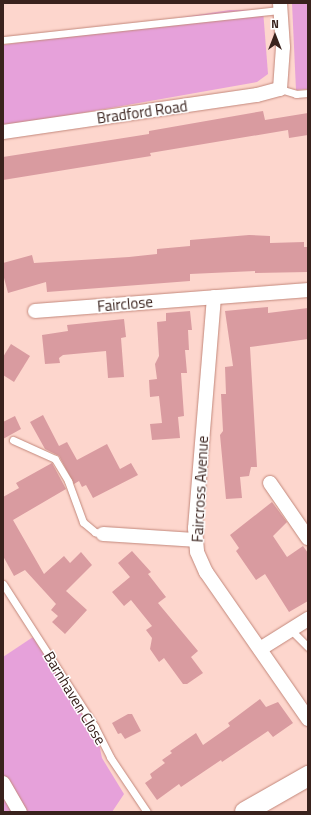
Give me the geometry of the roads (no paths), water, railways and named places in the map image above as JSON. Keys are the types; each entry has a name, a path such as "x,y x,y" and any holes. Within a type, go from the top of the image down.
{"main road":[{"path":"245,812 308,776"}],"street":[{"path":"280,6 283,48 280,89"},
{"name":"Bradford Road","path":"3,132 257,95 280,89"},
{"name":"Fairclose","path":"35,311 308,290"},
{"name":"Faircross Avenue","path":"214,297 195,540 206,572 308,719"},
{"path":"270,483 308,538"},
{"path":"102,534 195,540"},
{"path":"260,650 308,619"},
{"path":"3,783 20,812"}],"lane":[{"path":"3,40 280,6"},
{"path":"280,89 296,94 308,93"},
{"path":"13,440 55,459 68,481 83,522 94,532 102,534"},
{"name":"Barnhaven Close","path":"3,584 96,727 110,757 147,812"},
{"path":"291,630 308,647"}]}
